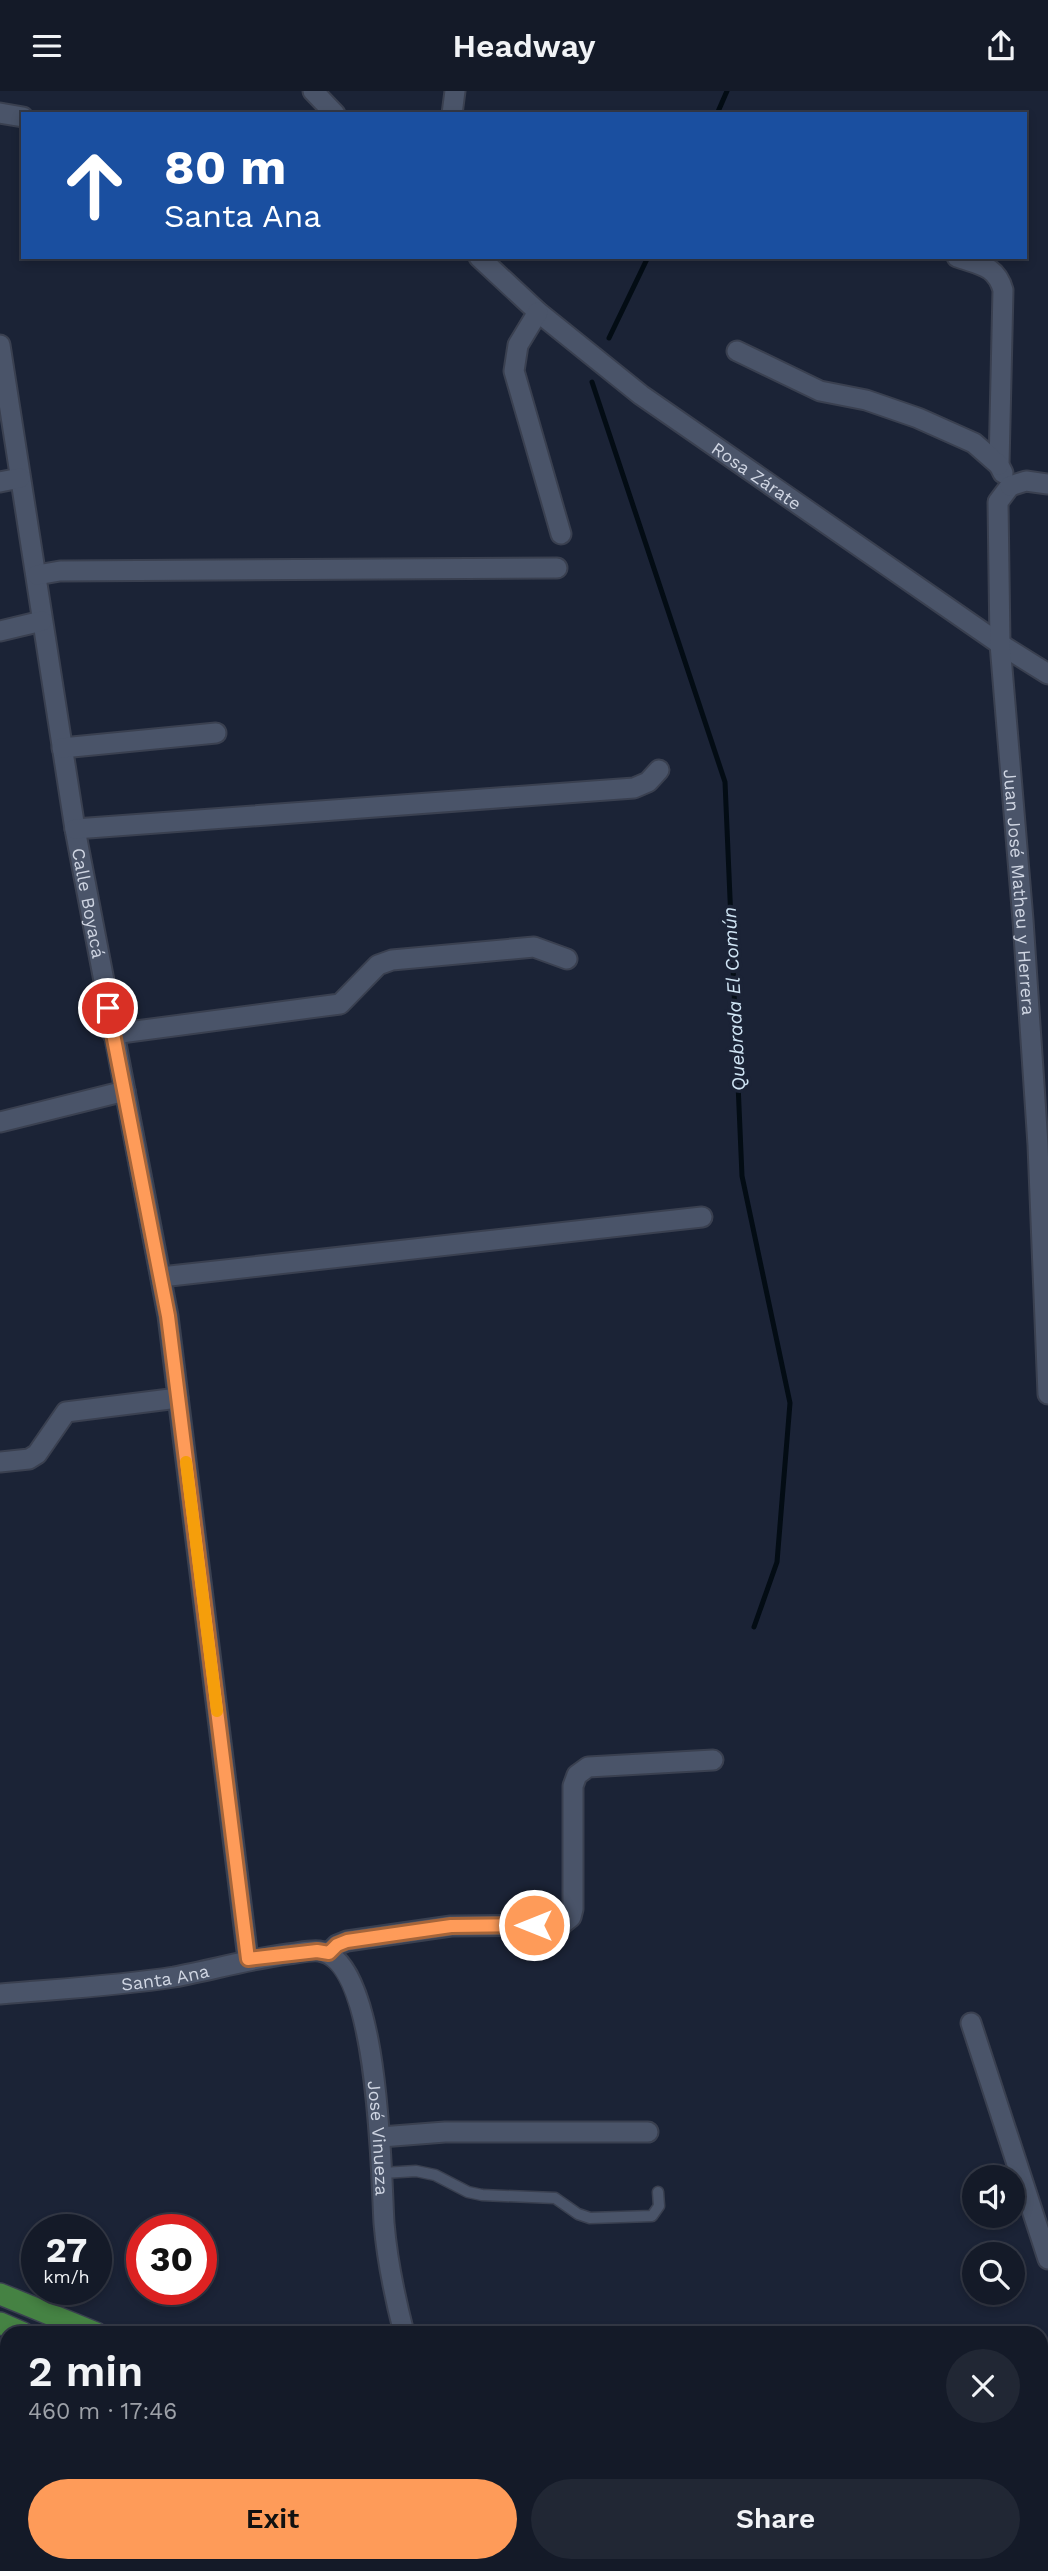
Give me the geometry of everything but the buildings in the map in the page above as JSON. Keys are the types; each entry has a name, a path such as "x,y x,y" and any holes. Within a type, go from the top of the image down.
{"main road":[{"path":"0,2294 79,2326"}],"street":[{"path":"313,91 333,112"},
{"path":"452,112 455,91"},
{"path":"0,113 21,117"},
{"name":"Rosa Zárate","path":"482,259 538,312 641,395 1000,644 1048,674"},
{"path":"963,259 993,270 1003,290 999,465 1004,494 1026,481 1048,484"},
{"path":"538,312 518,345 514,371 561,534"},
{"name":"Calle Boyacá","path":"0,345 5,420 20,478 37,575 75,829 161,1277 248,1959"},
{"path":"737,351 820,391 866,400 918,418 974,443 999,465"},
{"path":"0,482 20,478"},
{"name":"Juan José Matheu y Herrera","path":"1004,494 1000,644 1043,1145 1048,1394"},
{"path":"37,575 60,571 557,568"},
{"path":"0,631 42,621"},
{"path":"62,748 216,733"},
{"path":"75,829 634,788 648,782 659,770"},
{"path":"113,1034 340,1004 378,965 392,960 525,947 541,949 567,959"},
{"path":"0,1122 124,1091"},
{"path":"161,1277 702,1217"},
{"path":"0,1462 29,1459 37,1454 66,1412 178,1398"},
{"path":"329,1953 337,1945 347,1941 451,1926 561,1925 571,1917 573,1909 573,1786 577,1775 588,1767 713,1761"},
{"name":"Santa Ana","path":"0,1994 171,1977 248,1959 317,1951 329,1953"},
{"name":"José Vinueza","path":"329,1953 340,1965 358,1999 366,2031 382,2137 384,2226 403,2326"},
{"path":"971,2023 1048,2259"},
{"path":"382,2137 445,2132 648,2132"}],"lane":[{"path":"383,2173 416,2171 435,2175 468,2192 482,2195 555,2198 578,2214 590,2218 652,2216 659,2206 658,2192"}],"waterway":[{"name":"Quebrada El Común","path":"718,112 727,91"},
{"name":"Quebrada El Común","path":"609,338 647,259"},
{"name":"Quebrada El Común","path":"592,382 725,782 742,1176 790,1403 777,1562 754,1627"}],"slow traffic":[{"path":"186,1462 217,1711"}],"route":[{"path":"108,1008 168,1316 248,1959 317,1951 329,1953 337,1945 347,1941 451,1926 534,1925"}]}
